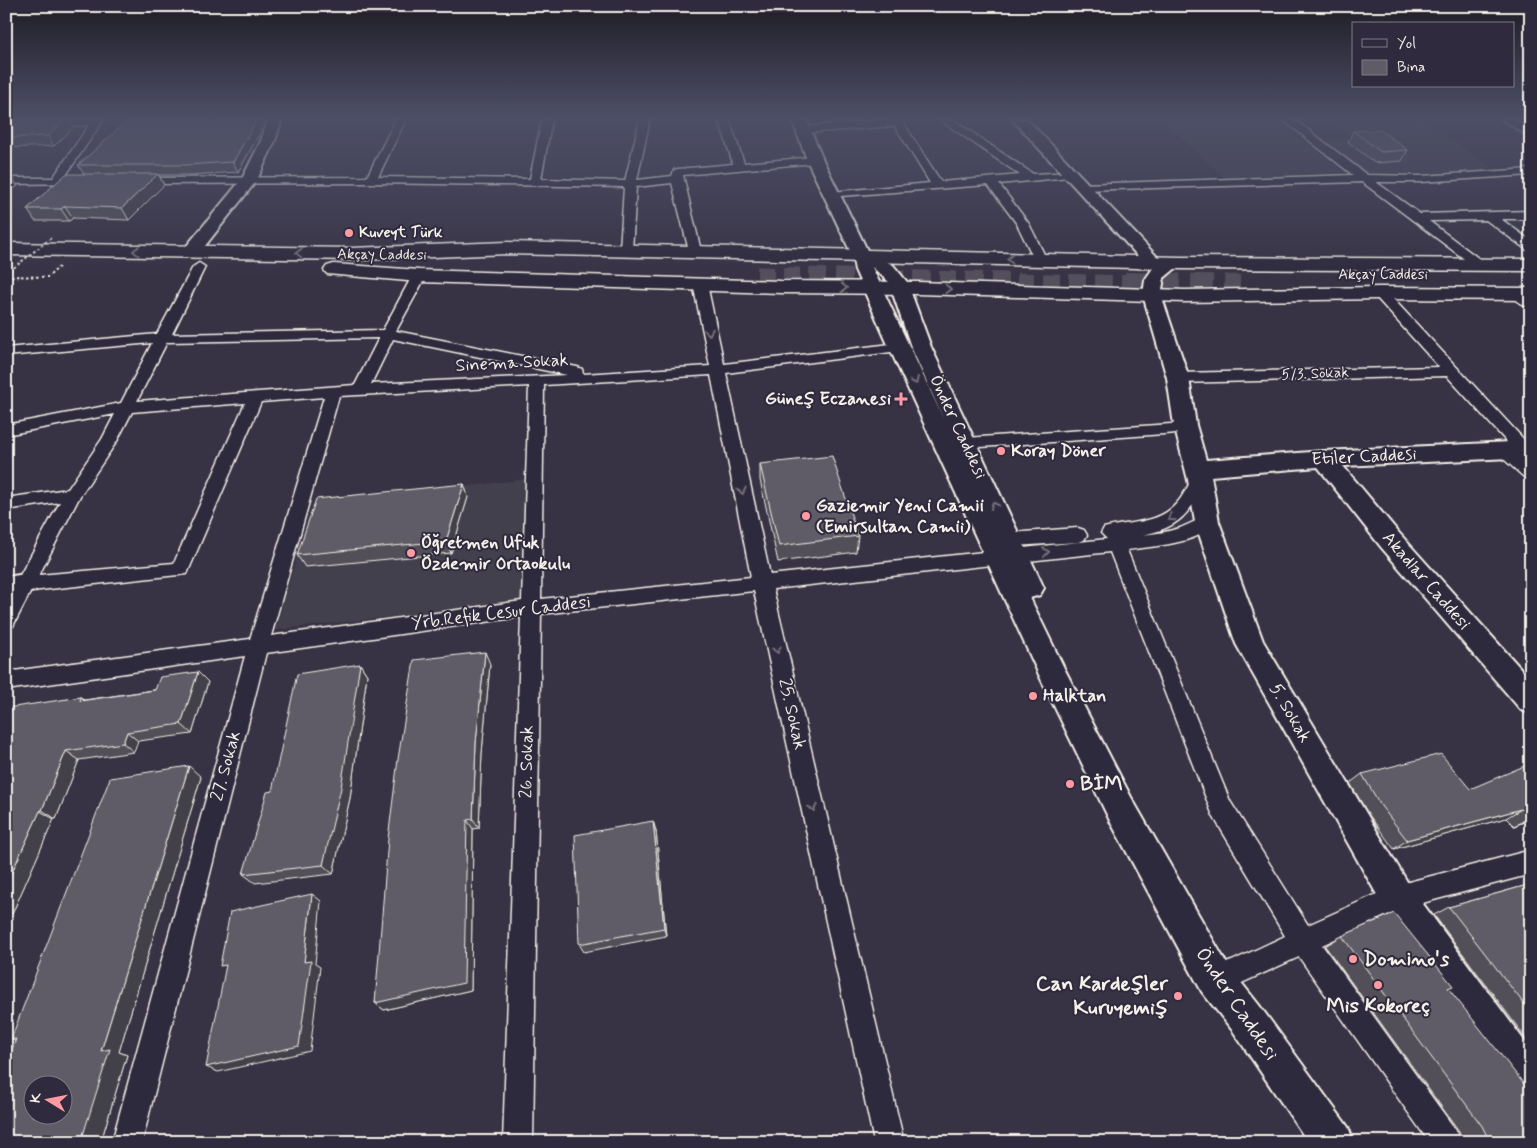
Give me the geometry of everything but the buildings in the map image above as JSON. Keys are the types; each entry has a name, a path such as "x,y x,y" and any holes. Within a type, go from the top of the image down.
{"highway":[{"path":"348,254 507,248 1196,264 1531,265"},
{"name":"Akçay Caddesi","path":"6,249 195,259 334,270 757,268 348,254 195,259 62,265 6,264"},
{"path":"781,287 812,283 824,274 825,267 818,260 788,254"},
{"path":"1086,261 1112,267 1122,280 1120,285 1114,290 1095,294"},
{"path":"1196,264 1178,270 1180,282 1188,288 1202,292 1233,285"},
{"path":"334,270 419,276 1095,294 1152,295 1233,285 1380,293 1527,295"},
{"name":"Akçay Caddesi","path":"1233,285 1531,275"},
{"name":"Akçay Caddesi","path":"1233,285 1527,295"}],"street":[{"path":"56,181 62,173"},
{"path":"6,620 16,586 73,494 109,442 163,338 195,259 253,173"},
{"path":"371,180 375,173"},
{"path":"535,182 537,173"},
{"path":"626,250 630,184 633,173"},
{"path":"678,173 694,251"},
{"path":"821,173 861,255"},
{"path":"930,173 938,186"},
{"path":"1024,173 1032,178"},
{"path":"1359,173 1480,264"},
{"path":"1081,187 1366,178 1421,179 1522,173"},
{"path":"831,195 1069,174 1154,263"},
{"path":"128,181 371,180 630,184 678,179"},
{"path":"6,181 100,181"},
{"path":"990,181 1023,224 1041,260"},
{"path":"1418,218 1531,215"},
{"path":"1488,216 1531,247"},
{"name":"Önder Caddesi","path":"861,255 879,262 892,273 921,347 966,443 1054,677 1120,808 1216,979 1333,1142"},
{"name":"Önder Caddesi","path":"861,255 873,289 899,347 1008,551"},
{"path":"1152,295 1151,287 1156,275 1173,263"},
{"path":"360,391 419,276"},
{"name":"25. Sokak","path":"700,284 716,370 762,582 889,1142"},
{"path":"1380,293 1519,449 1531,474"},
{"name":"5. Sokak","path":"1152,295 1178,378 1186,428 1198,474 1207,522 1250,644 1397,897 1531,1083"},
{"path":"6,352 163,338 388,334 600,376"},
{"name":"Sinema Sokak","path":"6,430 126,407 333,392 537,382 600,376 716,370 899,347"},
{"name":"5/3. Sokak","path":"1178,378 1451,371"},
{"name":"26. Sokak","path":"518,1142 537,382"},
{"name":"27. Sokak","path":"127,1142 258,646 333,392"},
{"path":"16,586 180,569 255,398"},
{"path":"966,443 1186,428"},
{"name":"Etiler Caddesi","path":"1198,474 1324,459 1519,449"},
{"name":"Akadlar Caddesi","path":"1324,459 1390,540 1531,701"},
{"name":"Yrb.Refik Cesur Caddesi","path":"6,681 530,608 762,582 1008,551 1158,525 1171,519 1182,510 1198,474"},
{"path":"6,504 73,494"},
{"name":"Yrb.Refik Cesur Caddesi","path":"1008,551 1116,544 1165,538 1186,533 1207,522"},
{"path":"1116,544 1221,808 1303,941 1447,1142"},
{"path":"1216,979 1235,973 1397,897 1531,862"}],"path":[{"path":"6,275 51,238"},
{"path":"6,275 48,277 62,265"}],"shaded area":[{"path":"1219,173 1346,173 1224,177"},
{"path":"1367,173 1445,173 1437,173"},
{"name":"Öğretmen Ufuk Özdemir Ortaokulu","path":"527,479 522,602 275,630 312,505"}],"tunnel":[{"path":"757,275 1180,285"},
{"path":"1125,283 1240,286"}],"place":[{"name":"Kuveyt Türk","path":"349,233"},
{"name":"Güneş Eczanesi","path":"901,399"},
{"name":"Koray Döner","path":"1001,451"},
{"name":"Gaziemir Yeni Camii (Emirsultan Camii)","path":"806,516"},
{"name":"Öğretmen Ufuk Özdemir Ortaokulu","path":"411,553"},
{"name":"Halktan","path":"1033,696"},
{"name":"BİM","path":"1070,784"},
{"name":"Domino's","path":"1353,959"},
{"name":"Mis Kokoreç","path":"1378,985"},
{"name":"Can Kardeşler Kuruyemiş","path":"1178,996"}]}
